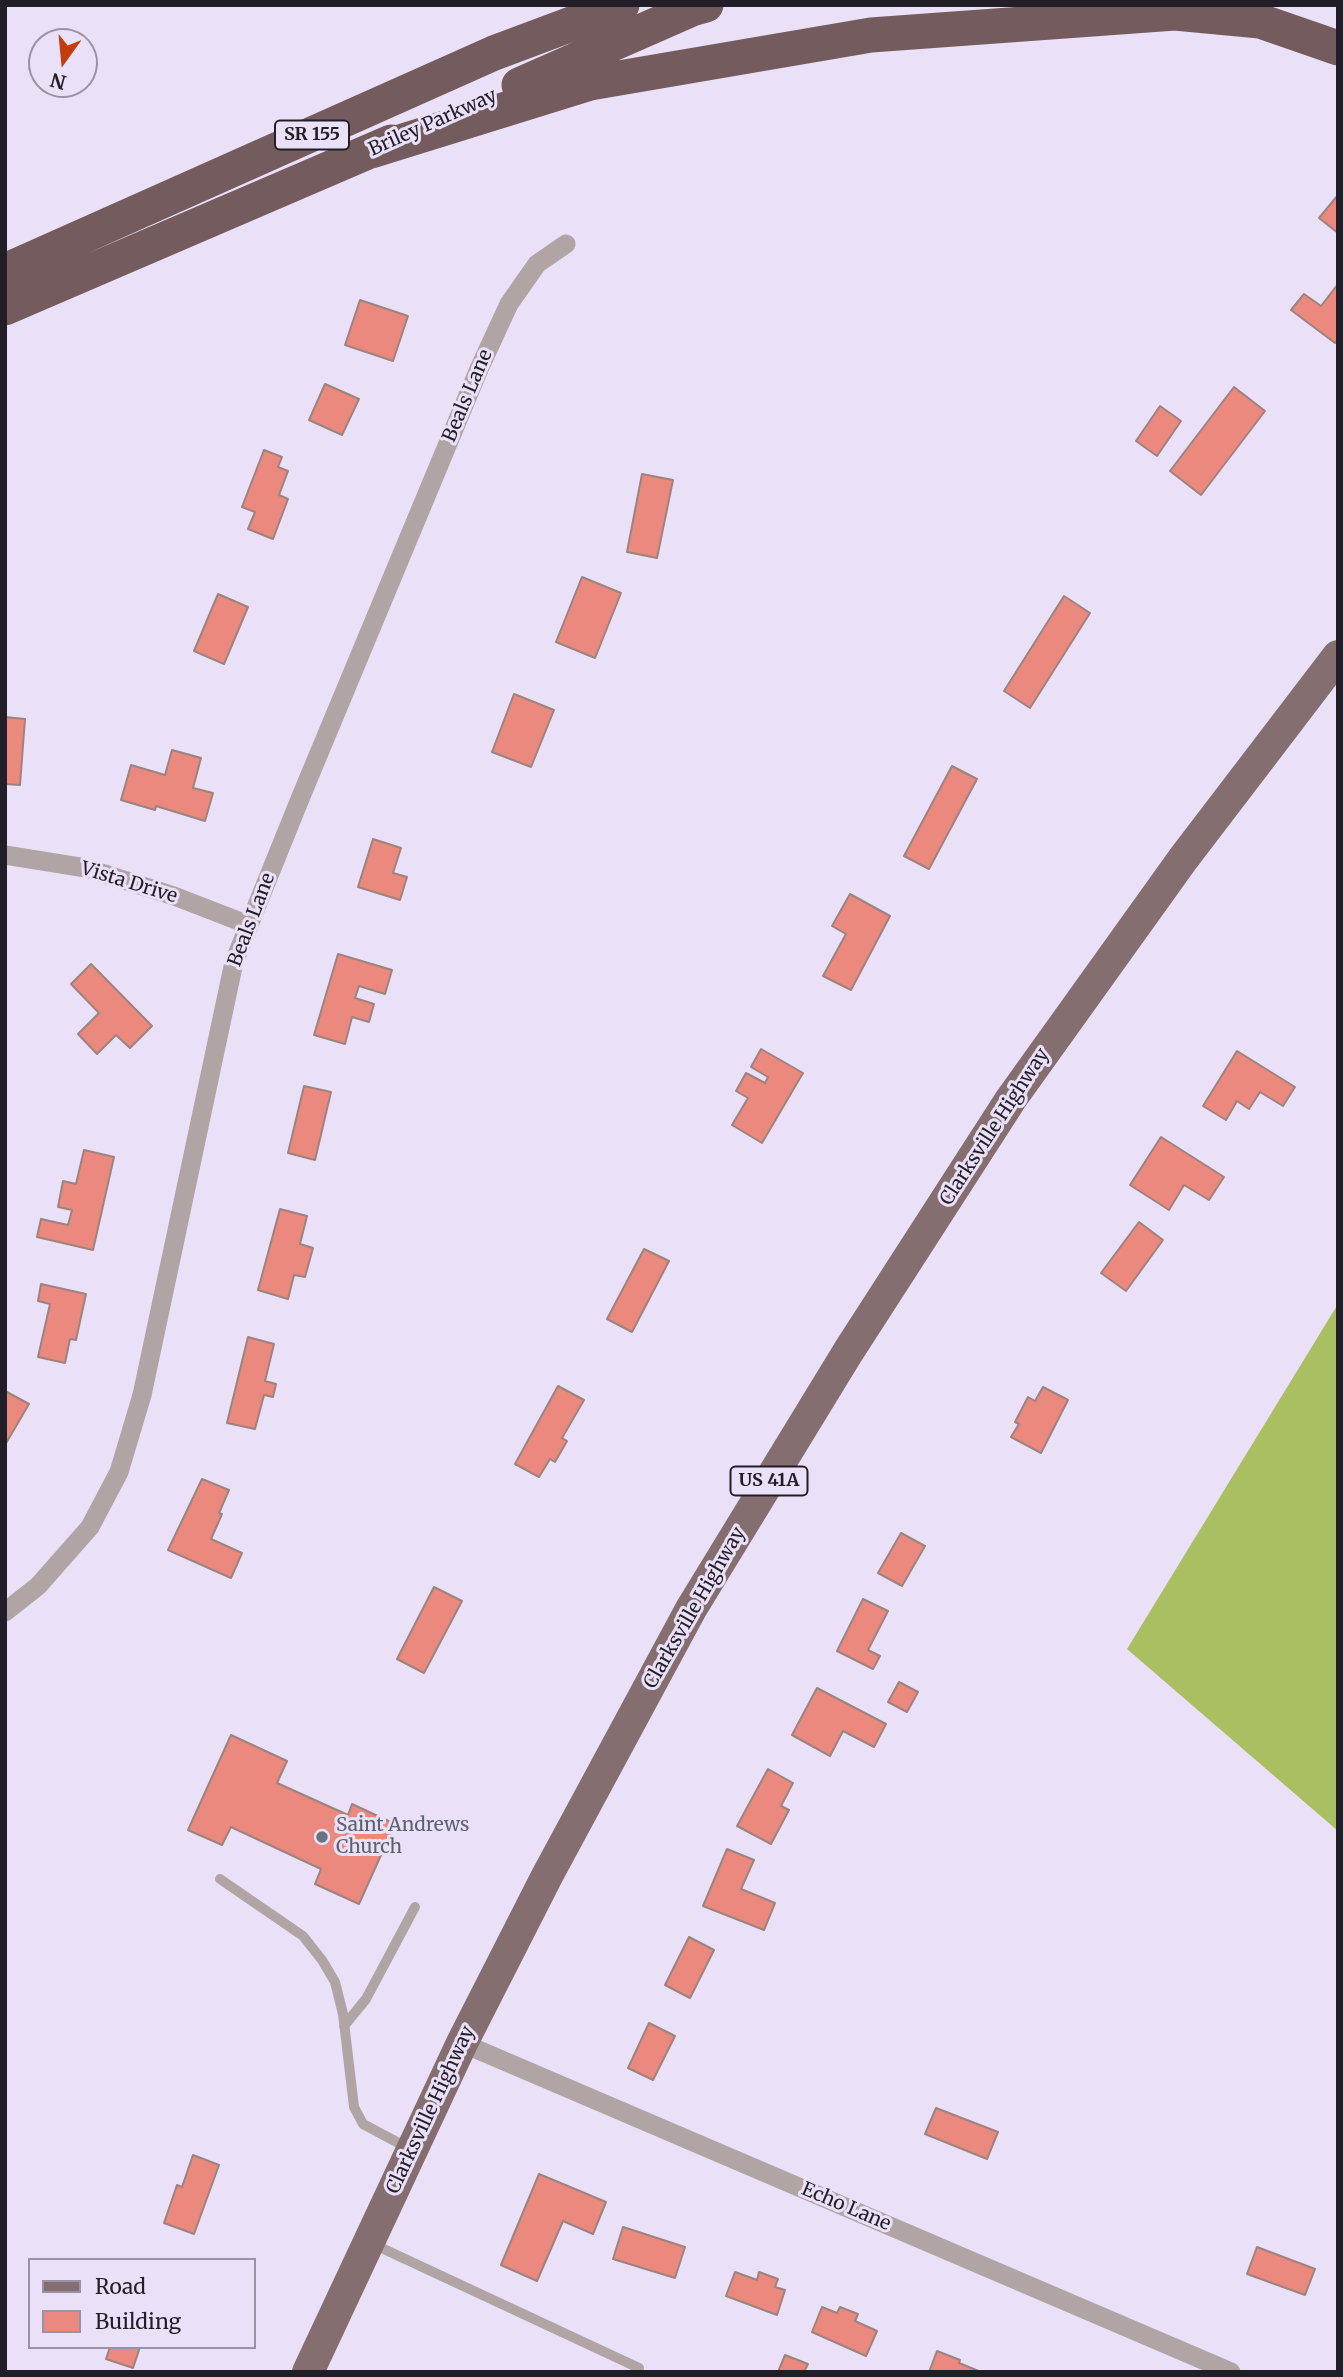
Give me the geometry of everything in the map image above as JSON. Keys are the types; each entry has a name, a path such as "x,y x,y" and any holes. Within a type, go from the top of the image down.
{"highway":[{"name":"Briley Parkway","path":"5,271 494,52 622,5"},
{"name":"Briley Parkway","path":"5,308 706,5"},
{"path":"371,150 590,83 871,35 1175,13 1260,21 1338,48"}],"main road":[{"name":"Clarksville Highway","path":"308,2372 462,2043 547,1876 691,1609 889,1287 1011,1099 1096,978 1338,656"}],"street":[{"name":"Beals Lane","path":"5,1612 38,1586 86,1532 119,1472 142,1395 234,962 504,314 537,264 566,244"},
{"name":"Vista Drive","path":"5,856 86,868 174,896 249,925"},
{"name":"Echo Lane","path":"462,2043 1231,2372"}],"lane":[{"path":"220,1879 303,1936 323,1960 335,1982 344,2026 354,2107 363,2124 412,2150"},
{"path":"344,2026 366,1999 415,1907"},
{"path":"369,2242 639,2368"}],"green space":[{"path":"1338,1304 1338,1831 1127,1649"}],"building":[{"path":"1338,195 1338,233 1319,218"},
{"path":"1338,284 1338,340 1335,343 1291,310 1304,294 1321,306"},
{"path":"360,300 408,316 393,361 345,345"},
{"path":"325,384 359,399 342,435 309,420"},
{"path":"1234,387 1265,411 1201,495 1170,471"},
{"path":"1160,406 1181,421 1157,456 1136,441"},
{"path":"264,450 282,457 278,467 288,471 279,495 288,499 273,539 248,529 255,512 242,507"},
{"path":"642,474 673,480 657,558 627,552"},
{"path":"582,577 621,593 595,658 556,642"},
{"path":"218,594 248,607 224,664 194,651"},
{"path":"1064,596 1090,613 1030,708 1004,691"},
{"path":"514,694 554,710 531,767 492,752"},
{"path":"5,717 25,719 20,785 5,784"},
{"path":"172,750 201,758 193,788 213,793 205,821 156,806 155,810 121,800 131,765 165,775"},
{"path":"952,766 977,779 929,869 904,856"},
{"path":"373,839 401,848 393,873 407,877 400,900 358,887"},
{"path":"850,894 890,916 851,990 823,976 846,934 832,926"},
{"path":"338,954 392,970 385,994 359,986 355,998 374,1004 369,1022 352,1017 345,1044 314,1035"},
{"path":"91,964 152,1026 130,1048 116,1035 97,1054 78,1034 99,1013 71,984"},
{"path":"761,1049 803,1073 762,1143 732,1125 748,1098 736,1091 746,1073 765,1083 768,1077 751,1067"},
{"path":"1237,1051 1295,1087 1283,1106 1260,1092 1249,1109 1237,1101 1226,1120 1203,1106"},
{"path":"304,1086 331,1092 315,1160 288,1153"},
{"path":"1161,1137 1224,1177 1209,1200 1184,1185 1169,1210 1130,1185"},
{"path":"84,1150 114,1157 93,1250 37,1237 41,1219 68,1225 72,1210 58,1207 63,1181 76,1184"},
{"path":"280,1209 307,1216 300,1244 313,1248 305,1277 294,1275 288,1299 258,1290"},
{"path":"1139,1222 1163,1240 1126,1291 1101,1273"},
{"path":"644,1249 669,1261 632,1332 607,1319"},
{"path":"41,1284 86,1294 76,1340 70,1339 65,1363 38,1357 50,1304 38,1301"},
{"path":"248,1337 274,1344 265,1381 276,1384 273,1397 264,1395 255,1429 227,1423"},
{"path":"558,1386 584,1400 562,1438 567,1441 555,1462 550,1459 539,1477 515,1464"},
{"path":"1043,1387 1068,1400 1041,1453 1011,1437 1019,1424 1015,1422 1028,1397 1035,1401"},
{"path":"5,1391 29,1404 5,1445"},
{"path":"202,1479 229,1490 211,1539 242,1553 231,1578 168,1550"},
{"path":"901,1533 925,1546 902,1586 878,1573"},
{"path":"434,1587 462,1601 424,1673 397,1659"},
{"path":"863,1599 888,1611 868,1650 880,1656 873,1669 837,1651"},
{"path":"899,1682 918,1692 907,1712 888,1702"},
{"path":"817,1688 886,1724 874,1747 843,1731 830,1756 792,1735"},
{"path":"231,1735 287,1761 277,1783 348,1815 352,1804 395,1824 359,1904 315,1884 321,1869 231,1827 222,1845 188,1830"},
{"path":"768,1769 793,1783 781,1806 789,1810 771,1844 737,1826"},
{"path":"727,1849 754,1860 741,1889 775,1903 764,1930 703,1906"},
{"path":"689,1937 714,1950 690,1998 665,1985"},
{"path":"649,2023 675,2036 653,2080 628,2068"},
{"path":"936,2108 998,2132 987,2159 925,2134"},
{"path":"193,2155 219,2165 194,2234 164,2223 177,2185 182,2187"},
{"path":"539,2174 606,2202 593,2234 563,2221 537,2281 501,2265"},
{"path":"623,2227 685,2247 675,2278 613,2259"},
{"path":"1257,2247 1315,2269 1305,2295 1247,2274"},
{"path":"735,2272 757,2280 759,2272 778,2279 775,2287 785,2290 777,2315 726,2296"},
{"path":"822,2307 837,2313 840,2307 858,2314 855,2321 877,2331 866,2356 812,2332"},
{"path":"109,2349 139,2349 133,2368 106,2359"},
{"path":"937,2351 960,2360 959,2363 981,2372 929,2372"},
{"path":"785,2355 808,2364 804,2372 778,2372"}],"place":[{"name":"Saint Andrews Church","path":"322,1837"}]}
